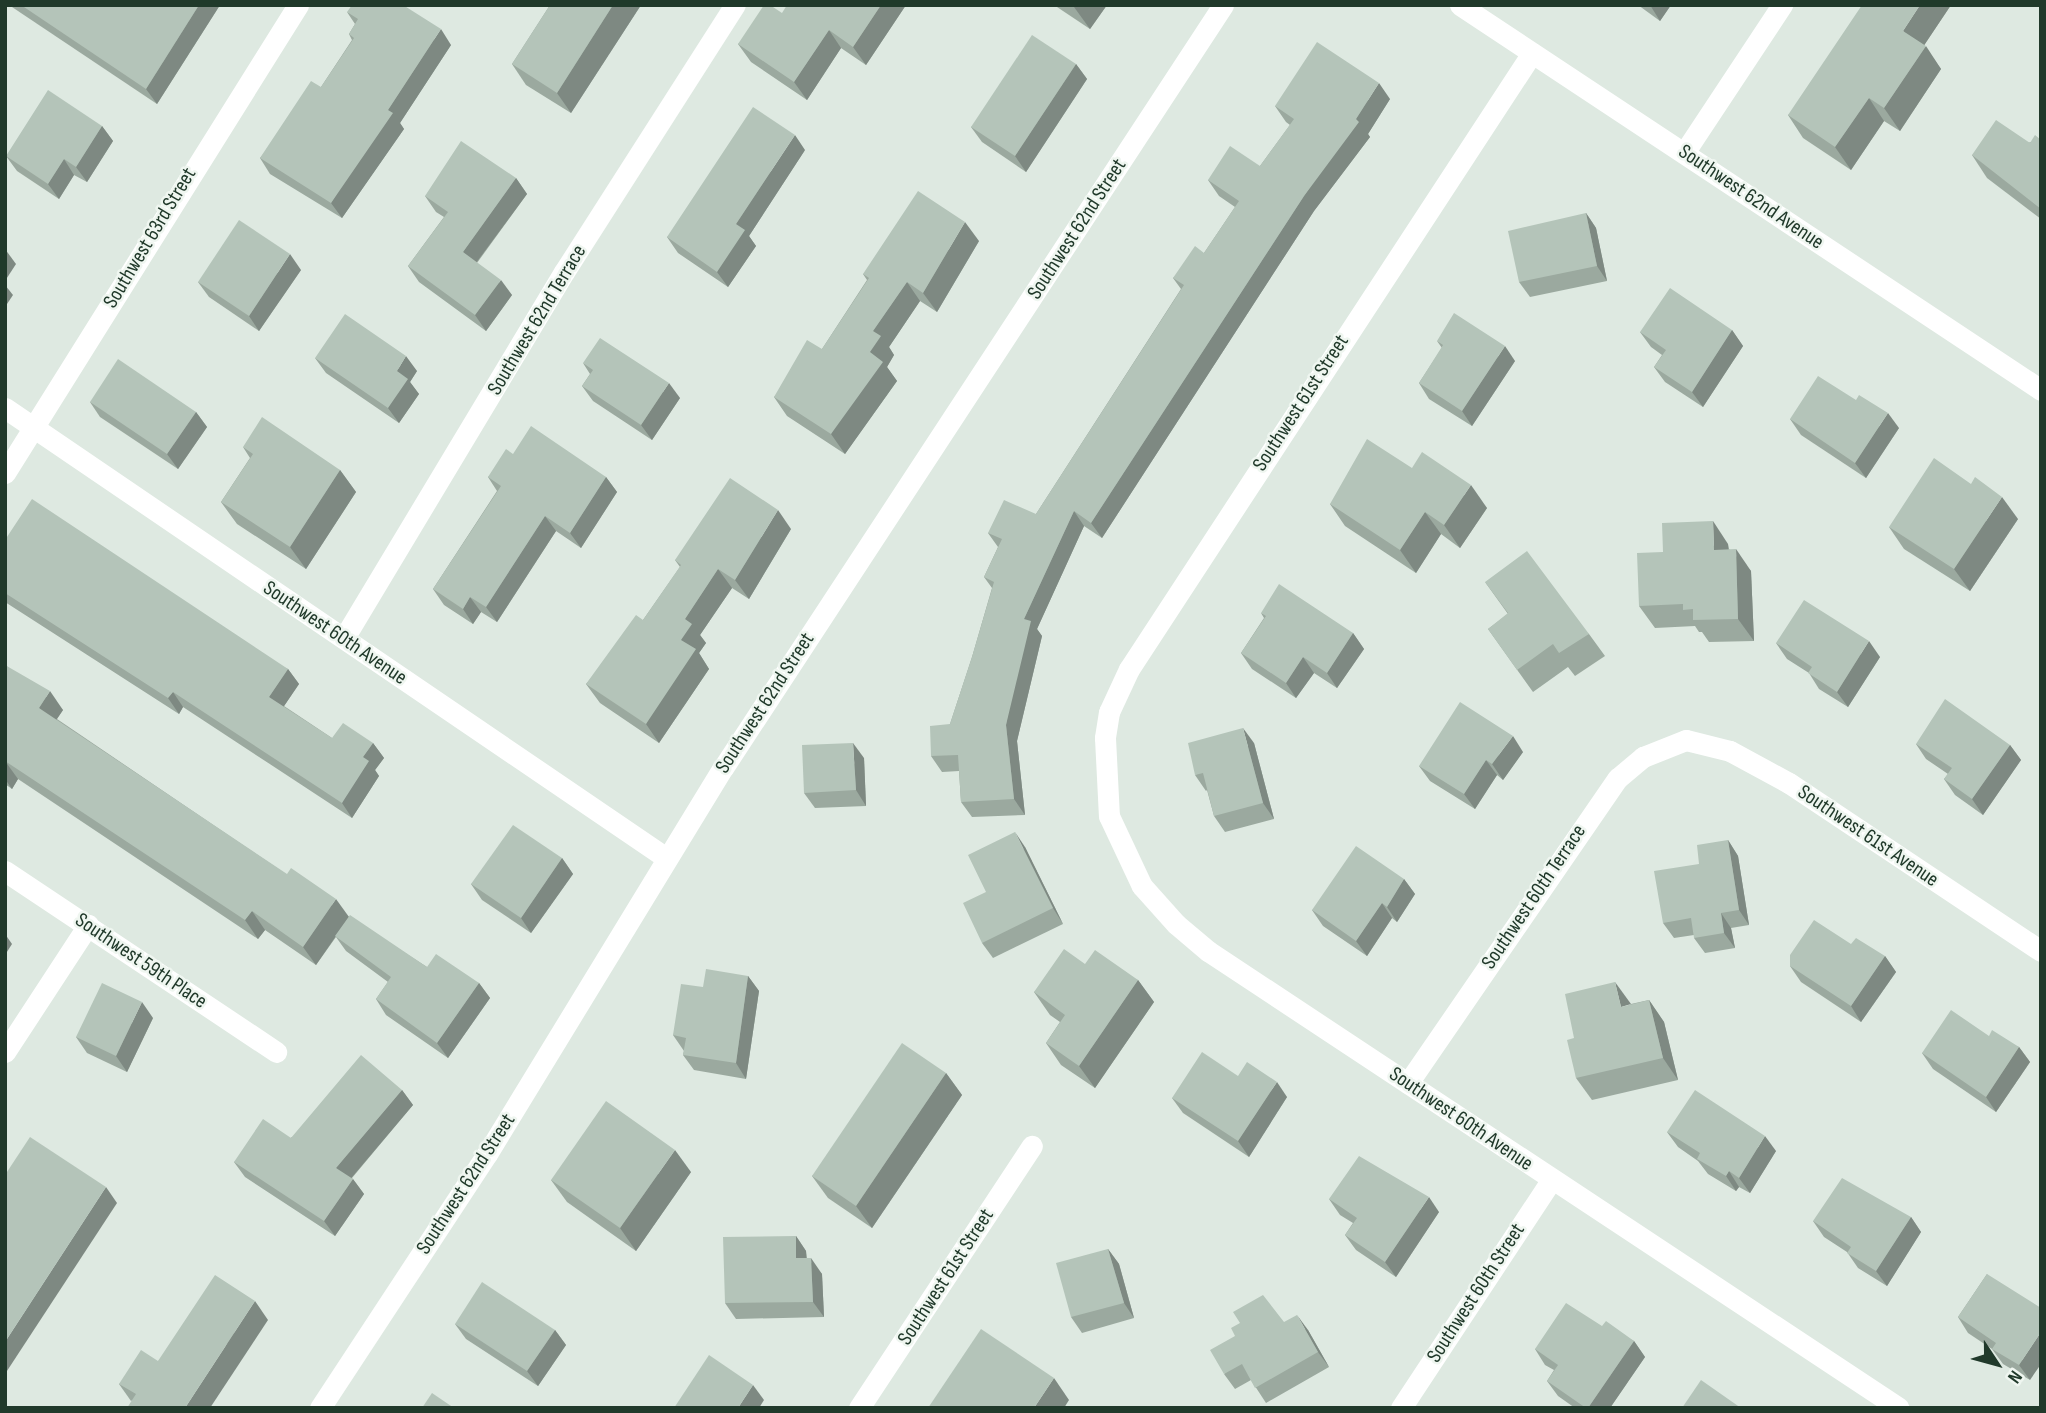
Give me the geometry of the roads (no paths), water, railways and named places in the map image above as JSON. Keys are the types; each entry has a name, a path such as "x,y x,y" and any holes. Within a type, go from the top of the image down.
{"street":[{"name":"Southwest 63rd Street","path":"5,473 298,5"},
{"name":"Southwest 62nd Terrace","path":"344,638 564,271 735,5"},
{"name":"Southwest 62nd Street","path":"320,1408 500,1133 665,857 1223,5"},
{"name":"Southwest 62nd Avenue","path":"1460,5 2041,390"},
{"path":"1684,153 1782,5"},
{"name":"Southwest 61st Street","path":"1103,766 1109,712 1142,645 1532,53"},
{"name":"Southwest 60th Avenue","path":"5,408 665,857"},
{"name":"Southwest 61st Avenue","path":"1686,740 1730,751 1789,783 2041,951"},
{"name":"Southwest 60th Terrace","path":"1408,1083 1618,778 1643,757 1686,740"},
{"name":"Southwest 60th Avenue","path":"1103,766 1110,816 1118,841 1158,907 1208,951 1899,1408"},
{"name":"Southwest 59th Place","path":"5,870 276,1052"},
{"path":"5,1052 88,925"},
{"name":"Southwest 61st Street","path":"859,1408 1032,1146"},
{"name":"Southwest 60th Street","path":"1401,1408 1552,1179"}]}
